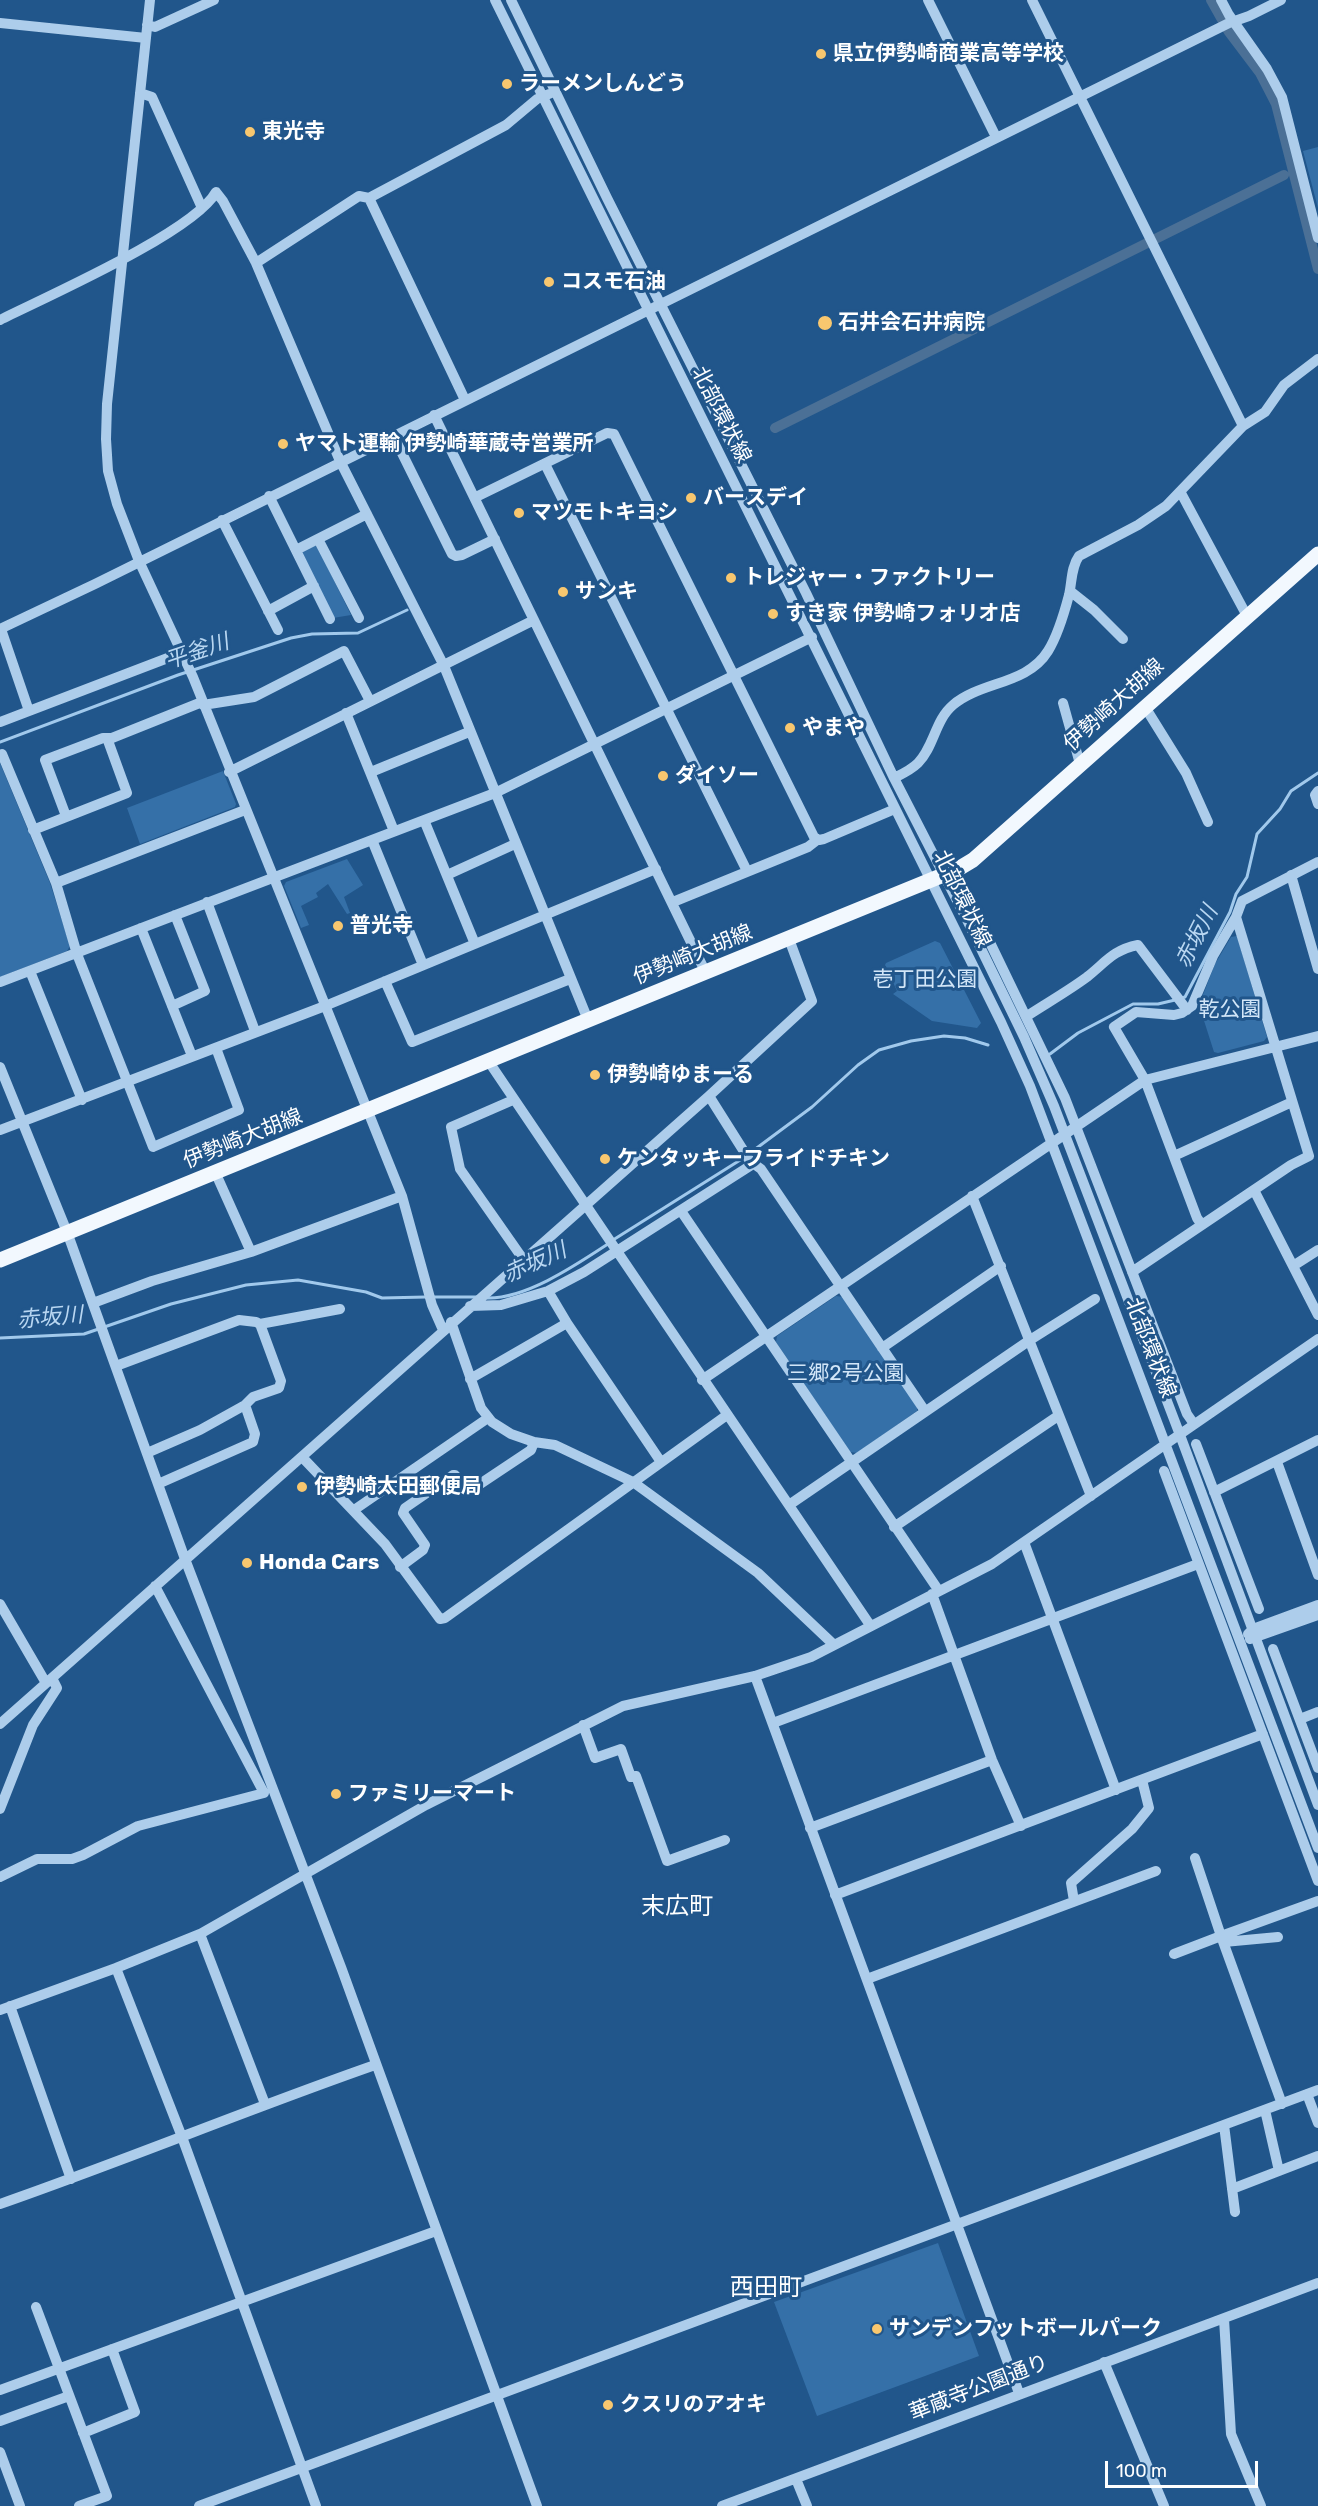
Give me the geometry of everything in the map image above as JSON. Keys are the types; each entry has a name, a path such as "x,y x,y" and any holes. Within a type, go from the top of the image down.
{"main road":[{"name":"伊勢崎大胡線","path":"0,1260 489,1062 705,971 789,939 973,860 1318,554"}],"street":[{"path":"150,0 122,258 106,439 112,491 140,561 193,677 229,772 402,1196 432,1305 447,1326 481,1408 488,1418 511,1434 534,1442 555,1445 633,1482 758,1573 833,1644"},
{"path":"147,25 155,27 214,0"},
{"name":"北部環状線","path":"495,0 646,310 812,637 895,809 967,920 1024,1037 1064,1134 1191,1463 1317,1798"},
{"name":"北部環状線","path":"511,0 554,91 806,593 894,778 1001,1022 1052,1143 1318,1848"},
{"path":"928,0 996,136"},
{"path":"1032,0 1243,426"},
{"path":"1221,0 1227,24 1267,69 1282,97 1318,238"},
{"path":"29,711 0,629 996,136 1281,0"},
{"path":"0,23 146,38"},
{"path":"256,263 359,196 369,198 506,124 542,97 554,91"},
{"path":"140,93 152,97 202,208"},
{"path":"0,320 122,258 190,220 216,192 256,263 340,461 444,666 588,1020"},
{"path":"369,198 465,400"},
{"path":"894,778 919,762 942,718 952,705 971,694 1011,679 1031,668 1043,657 1057,630 1070,591 1074,565 1079,556 1152,516 1181,493 1243,426 1265,411 1287,381 1318,359"},
{"path":"434,415 476,497 705,971"},
{"path":"476,497 607,433 614,434 817,840"},
{"path":"393,435 452,554 462,555 495,539"},
{"path":"545,464 747,871"},
{"path":"1181,493 1247,616"},
{"path":"269,496 330,619"},
{"path":"296,550 367,514"},
{"path":"222,520 278,630"},
{"path":"318,539 359,618"},
{"path":"268,611 314,586"},
{"path":"1070,591 1094,610 1123,639"},
{"path":"229,772 534,620"},
{"path":"0,982 495,794 812,637"},
{"path":"66,816 45,760 112,738 203,703 254,697 344,651 370,701"},
{"path":"0,722 173,656 183,656"},
{"path":"1063,703 1080,764"},
{"path":"1145,706 1186,773 1208,822"},
{"path":"346,713 394,831"},
{"path":"371,772 469,732"},
{"path":"33,830 127,793 108,738"},
{"path":"0,755 2,754 56,883 77,954 153,1148 239,1110 216,1048"},
{"path":"1318,791 1315,795 1318,804"},
{"path":"673,902 895,809"},
{"path":"56,883 245,810"},
{"path":"424,820 475,944"},
{"path":"372,840 423,965"},
{"path":"447,875 515,844"},
{"path":"1202,1226 1145,1080 1114,1027 1136,1011 1174,1015 1187,1010 1199,993 1214,956 1236,917 1242,901 1318,862"},
{"path":"0,1130 325,1006 656,869"},
{"path":"1291,875 1318,969"},
{"path":"207,903 255,1031"},
{"path":"172,1006 205,991 175,915"},
{"path":"1132,1272 1291,1165 1309,1156 1236,917"},
{"path":"967,920 983,928 1027,1016 1076,1126 1187,1414 1194,1424"},
{"path":"141,928 192,1056"},
{"path":"0,1724 710,1095 812,1001 789,939"},
{"path":"1027,1016 1088,976 1104,960 1124,948 1138,945 1187,1010"},
{"path":"30,971 82,1100"},
{"path":"385,981 412,1042 570,979"},
{"path":"702,1380 1145,1080 1318,1036"},
{"path":"489,1062 513,1100 587,1204 702,1380 870,1624"},
{"path":"0,1066 67,1232 185,1559 306,1875 537,2506"},
{"path":"710,1095 753,1164 762,1169 926,1411"},
{"path":"513,1100 452,1127 460,1169 523,1259"},
{"path":"1174,1156 1292,1102"},
{"path":"470,1306 501,1305 548,1291 584,1272 616,1249 681,1211 753,1164"},
{"path":"216,1173 251,1252"},
{"path":"1254,1190 1318,1315"},
{"path":"93,1303 152,1281 251,1252 402,1196"},
{"path":"972,1196 1091,1496"},
{"path":"681,1211 851,1462 935,1592 953,1655 992,1760 1021,1826"},
{"path":"1293,1266 1318,1250"},
{"path":"882,1348 1001,1266"},
{"path":"548,1291 661,1462"},
{"path":"789,1505 1030,1340 1095,1299"},
{"path":"116,1366 239,1320 260,1324 340,1309"},
{"path":"470,1379 567,1323"},
{"path":"147,1453 200,1430 245,1405 253,1397 279,1388 281,1381 260,1324"},
{"path":"71,2179 5,2008 116,1968 200,1934 426,1805 623,1706 755,1676 811,1657 870,1624 992,1564 1318,1339"},
{"path":"158,1484 253,1442 255,1434 245,1405"},
{"path":"302,1457 385,1544 440,1619 445,1618 727,1415"},
{"path":"894,1527 1058,1416"},
{"path":"354,1510 488,1418"},
{"path":"1213,1487 1277,1462 1318,1440"},
{"path":"400,1567 423,1550 426,1545 403,1513 405,1508 453,1475 467,1491 471,1490 531,1450 534,1442"},
{"path":"1196,1444 1258,1609"},
{"path":"1277,1462 1318,1575"},
{"path":"1191,1463 1213,1487"},
{"path":"1164,1471 1318,1881"},
{"path":"1193,1550 1198,1529"},
{"path":"1024,1542 1116,1790"},
{"path":"773,1723 1198,1564"},
{"path":"1240,1595 1244,1570"},
{"path":"0,1877 37,1859 72,1859 83,1855 138,1826 264,1793 155,1586"},
{"path":"1208,1588 1226,1605"},
{"path":"0,1604 49,1681 57,1688 33,1725 0,1809"},
{"path":"1241,1641 1318,1605"},
{"path":"1255,1634 1318,1615"},
{"path":"1273,1649 1318,1768"},
{"path":"755,1676 955,2225 1019,2393"},
{"path":"1271,1679 1291,1696"},
{"path":"1262,1732 1266,1711"},
{"path":"1300,1719 1318,1712"},
{"path":"583,1725 595,1758 621,1749 631,1777 636,1776 668,1861 725,1840"},
{"path":"835,1895 1116,1790 1262,1732"},
{"path":"810,1828 992,1760"},
{"path":"1074,1901 1071,1883 1132,1829 1149,1808 1142,1780"},
{"path":"1292,1813 1309,1825"},
{"path":"1195,1858 1282,2104"},
{"path":"867,1979 1156,1870"},
{"path":"1174,1954 1222,1939 1318,1901"},
{"path":"200,1934 265,2104"},
{"path":"1222,1939 1278,1937"},
{"path":"116,1968 182,2137 316,2506"},
{"path":"0,2204 375,2065"},
{"path":"199,2506 1313,2092 1318,2123"},
{"path":"1264,2110 1279,2171"},
{"path":"1224,2125 1235,2212"},
{"path":"1232,2189 1318,2156"},
{"path":"0,2390 436,2231"},
{"name":"華蔵寺公園通り","path":"722,2506 1318,2283"},
{"path":"36,2307 107,2496 79,2506"},
{"path":"1224,2319 1231,2434 1261,2506"},
{"path":"83,2433 135,2412 112,2349"},
{"path":"1104,2362 1164,2506"},
{"path":"0,2421 69,2396"},
{"path":"0,2452 20,2506"},
{"path":"796,2479 807,2506"}],"green space":[{"path":"1318,147 1318,208 1303,151"},
{"path":"317,546 351,615 333,618 302,555 303,551"},
{"path":"0,763 50,883 70,946 67,951 0,977"},
{"path":"223,771 236,804 235,807 140,844 127,808"},
{"path":"347,859 363,885 344,897 350,913 347,914 328,884 316,893 318,897 301,906 309,925 301,928 284,886 286,882"},
{"name":"乾公園","path":"1237,936 1267,1037 1264,1041 1218,1053 1214,1052 1199,1005 1215,964 1231,937"},
{"name":"壱丁田公園","path":"935,941 940,943 981,1023 977,1028 932,1021 893,994 897,991 886,963"},
{"name":"三郷2号公園","path":"836,1296 843,1297 917,1407 917,1411 857,1453 850,1452 776,1342 777,1336"},
{"name":"サンデンフットボールパーク","path":"938,2243 979,2356 817,2416 774,2302"}],"waterway":[{"path":"1211,0 1229,32 1260,73 1276,104 1318,269"},
{"path":"775,428 1284,175"},
{"name":"平釜川","path":"0,742 178,675 291,638 312,634 358,633 407,610"},
{"name":"赤坂川","path":"1181,998 1185,997 1230,912 1236,894 1247,877 1257,834 1280,809 1291,791 1318,773"},
{"name":"赤坂川","path":"1050,1054 1078,1033 1133,1004 1158,1004 1175,1000"},
{"name":"赤坂川","path":"750,1153 812,1107 858,1065 879,1050 911,1041 944,1036 965,1038 988,1045"},
{"name":"赤坂川","path":"613,1240 745,1157"},
{"name":"赤坂川","path":"487,1298 502,1297 534,1287 566,1271 608,1244"},
{"name":"赤坂川","path":"0,1338 84,1334 171,1304 246,1285 298,1280 366,1292 382,1298 426,1297"},
{"name":"赤坂川","path":"433,1297 477,1297"}],"place":[{"name":"県立伊勢崎商業高等学校","path":"821,54"},
{"name":"ラーメンしんどう","path":"507,84"},
{"name":"東光寺","path":"250,132"},
{"name":"コスモ石油","path":"549,282"},
{"name":"石井会石井病院","path":"825,323"},
{"name":"ヤマト運輸 伊勢崎華蔵寺営業所","path":"283,444"},
{"name":"バースデイ","path":"691,498"},
{"name":"マツモトキヨシ","path":"519,513"},
{"name":"トレジャー・ファクトリー","path":"731,578"},
{"name":"サンキ","path":"563,592"},
{"name":"すき家 伊勢崎フォリオ店","path":"773,614"},
{"name":"やまや","path":"790,728"},
{"name":"ダイソー","path":"663,776"},
{"name":"普光寺","path":"338,926"},
{"name":"伊勢崎ゆまーる","path":"595,1075"},
{"name":"ケンタッキーフライドチキン","path":"605,1159"},
{"name":"伊勢崎太田郵便局","path":"302,1487"},
{"name":"Honda Cars","path":"247,1563"},
{"name":"ファミリーマート","path":"336,1794"},
{"name":"サンデンフットボールパーク","path":"877,2329"},
{"name":"クスリのアオキ","path":"608,2405"}],"district":[{"name":"末広町","path":"677,1907"},
{"name":"西田町","path":"766,2288"}]}
